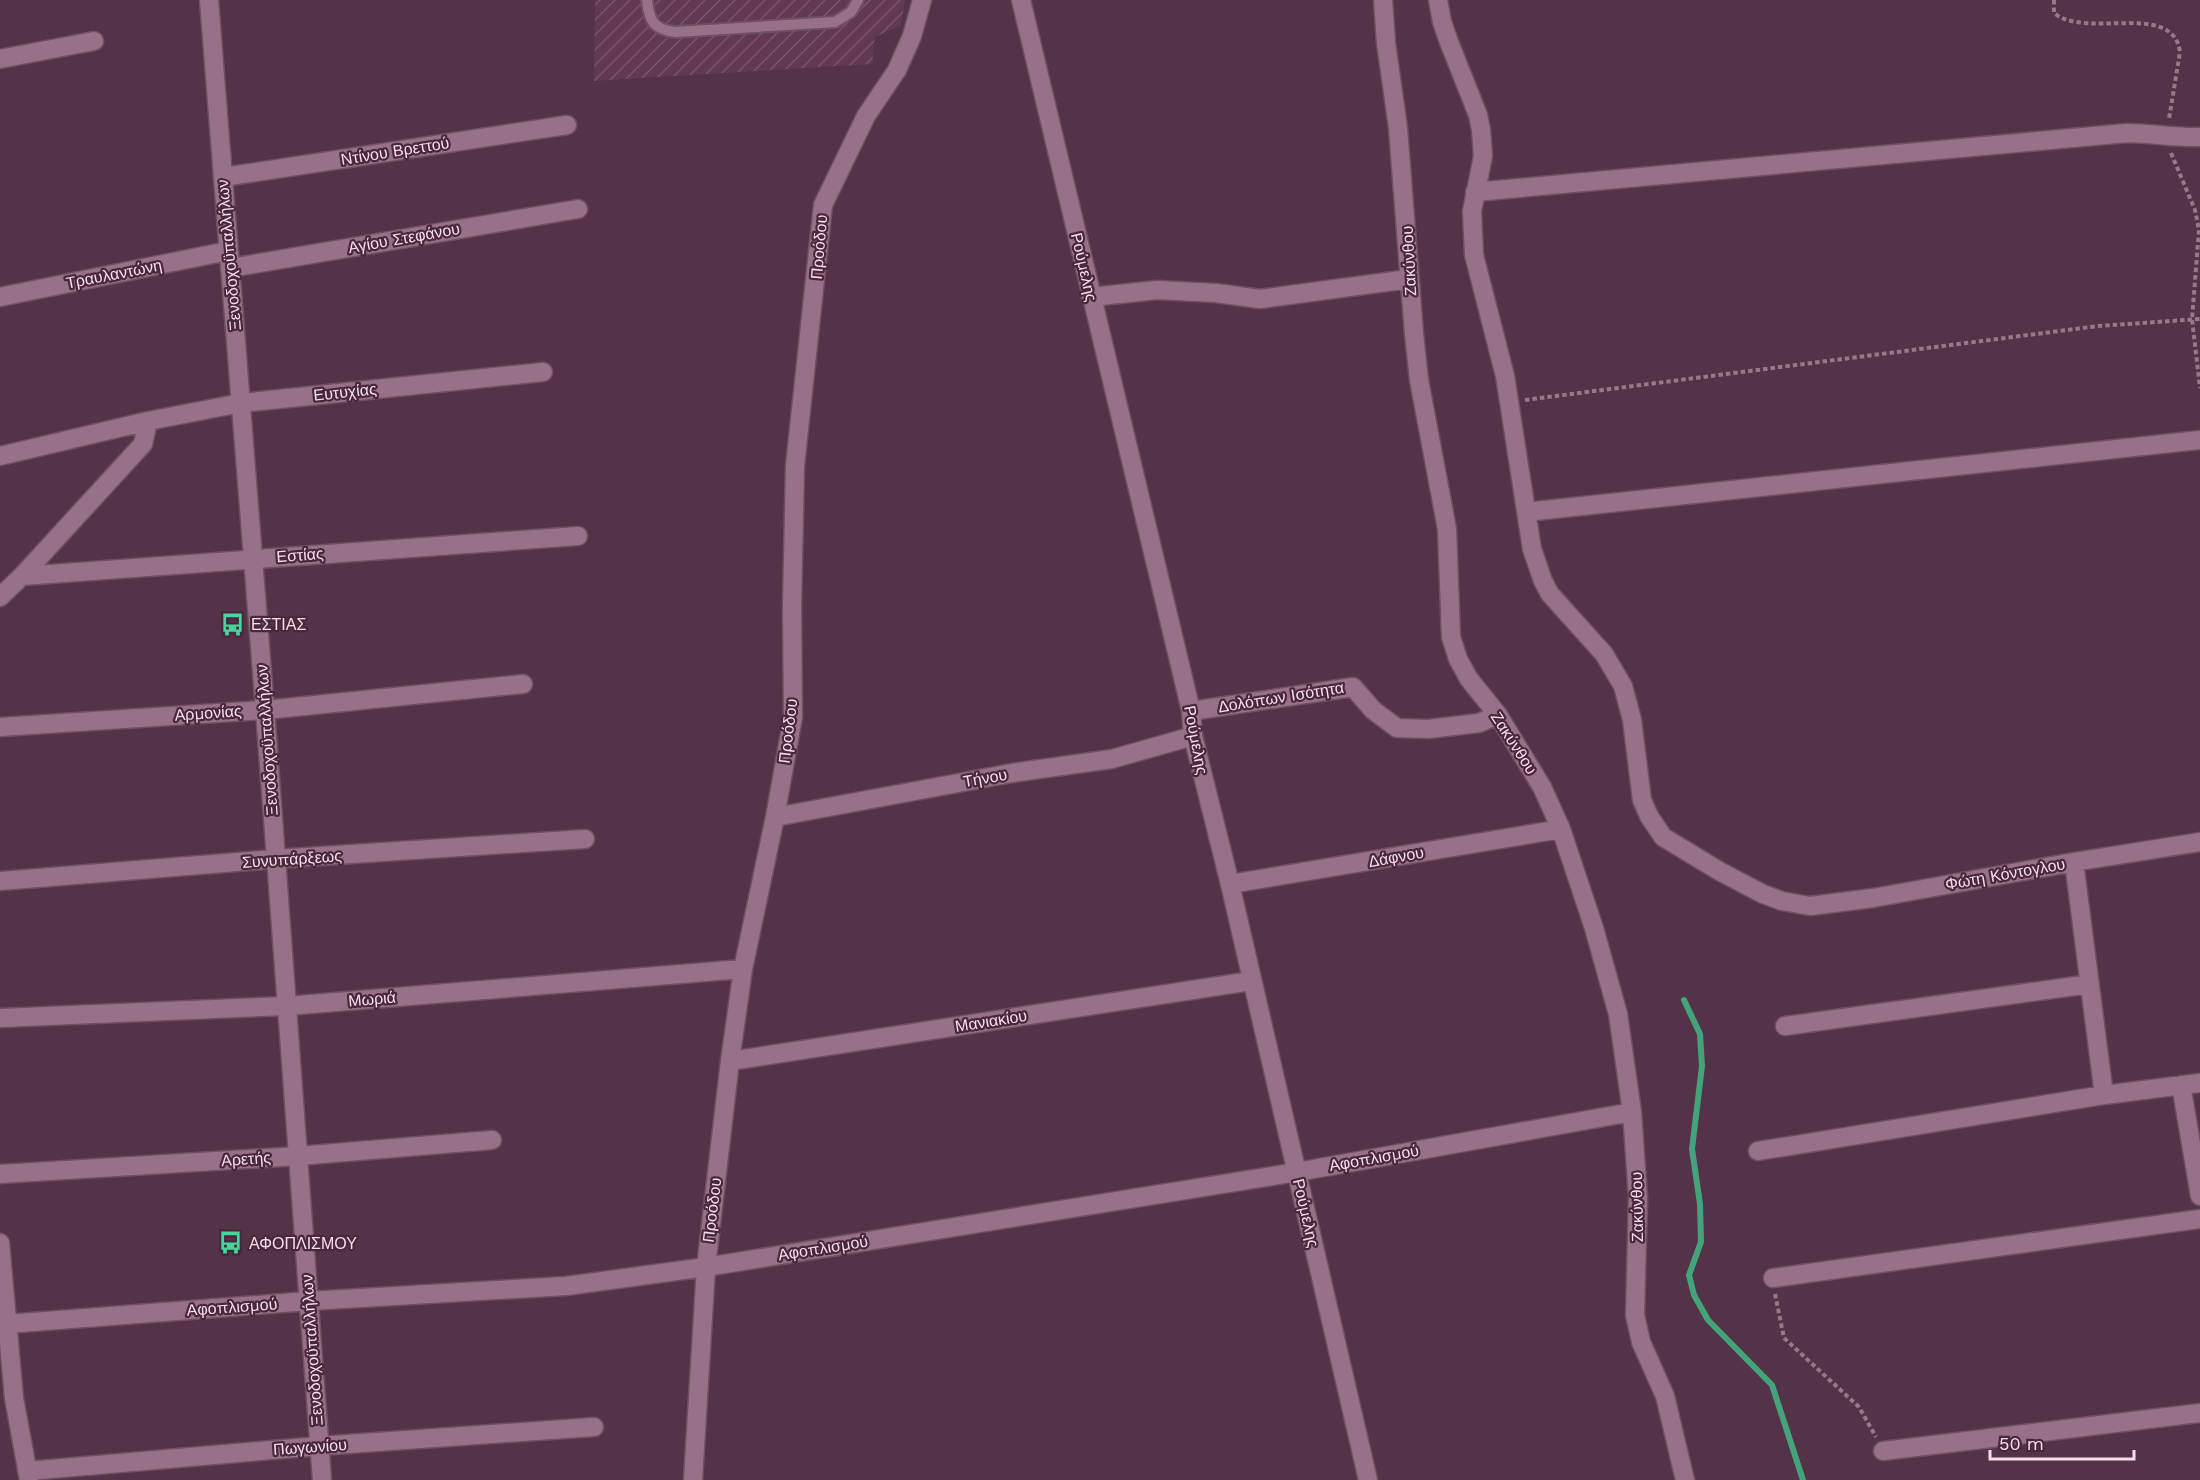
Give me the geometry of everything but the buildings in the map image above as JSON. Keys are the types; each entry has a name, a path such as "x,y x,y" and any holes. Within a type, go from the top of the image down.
{"street":[{"name":"Ξενοδοχοϋπαλλήλων","path":"209,0 322,1480"},
{"name":"Προόδου","path":"693,1480 706,1267 730,1061 743,969 775,817 793,717 792,606 795,466 823,205 866,116 897,70 912,36 922,0"},
{"name":"Ρούμελης","path":"1021,0 1191,711 1193,736 1230,884 1368,1480"},
{"name":"Ζακύνθου","path":"1383,0 1386,43 1399,139 1409,279 1422,402 1438,472 1447,529 1451,637 1458,659 1469,679 1498,715 1542,787 1561,829 1594,928 1618,1014 1632,1112 1638,1198 1635,1315 1641,1342 1665,1396 1685,1480"},
{"name":"Φώτη Κόντογλου","path":"1438,0 1442,21 1478,115 1481,130 1483,156 1471,223 1474,255 1488,303 1509,402 1532,549 1543,581 1561,606 1604,654 1623,686 1632,720 1642,800 1657,829 1671,843 1743,883 1782,901 1810,906 1873,898 2200,842"},
{"path":"0,59 94,41"},
{"name":"Ντίνου Βρεττού","path":"222,177 567,125"},
{"path":"1475,192 2127,133 2200,137"},
{"name":"Αγίου Στεφάνου","path":"229,259 578,209"},
{"name":"Τραυλαντώνη","path":"0,297 229,259"},
{"path":"1091,297 1157,290 1216,293 1260,299 1409,279"},
{"name":"Ευτυχίας","path":"0,456 241,403 543,372"},
{"path":"0,597 143,444 148,422"},
{"path":"1526,512 2200,440"},
{"name":"Εστίας","path":"22,576 578,536"},
{"name":"Αρμονίας","path":"0,727 265,710 523,684"},
{"name":"Δολόπων Ισότητα","path":"1191,711 1353,687 1373,710 1398,728 1428,729 1479,723 1498,715"},
{"name":"Τήνου","path":"775,817 1012,773 1112,759 1193,736"},
{"name":"Δάφνου","path":"1230,884 1561,829"},
{"name":"Συνυπάρξεως","path":"0,881 585,839"},
{"path":"2074,862 2104,1095"},
{"name":"Μωριά","path":"0,1018 286,1006 743,969"},
{"name":"Μανιακίου","path":"730,1061 1251,981"},
{"path":"1785,1026 2090,984"},
{"path":"1758,1151 2104,1095 2200,1083"},
{"path":"2181,1085 2200,1196"},
{"name":"Αφοπλισμού","path":"6,1324 309,1301 566,1286 706,1267 1297,1172 1632,1112"},
{"name":"Αρετής","path":"0,1174 298,1156 492,1140"},
{"path":"1773,1278 2200,1219"},
{"path":"0,1243 14,1398 28,1475"},
{"path":"1883,1451 2200,1413"},
{"name":"Πωγωνίου","path":"28,1475 319,1446 594,1427"}],"lane":[{"path":"647,0 648,16 653,23 660,28 676,32 835,22 851,12 858,0"}],"path":[{"path":"2054,0 2054,13 2061,19 2147,20 2162,23 2173,31 2179,42 2180,52 2166,136 2174,165 2195,210 2199,230 2192,319 2200,388"},
{"path":"1509,402 2098,326 2200,319"},
{"path":"1773,1278 1784,1338 1859,1407 1883,1451"}],"shaded area":[{"path":"595,0 905,0 901,25 875,37 872,64 594,81"}],"waterway":[{"path":"1684,1000 1700,1034 1702,1066 1692,1149 1700,1204 1701,1242 1689,1275 1694,1295 1708,1320 1772,1385 1803,1480"}],"place":[{"name":"ΕΣΤΙΑΣ","path":"233,624"},
{"name":"ΑΦΟΠΛΙΣΜΟΥ","path":"231,1243"}]}
